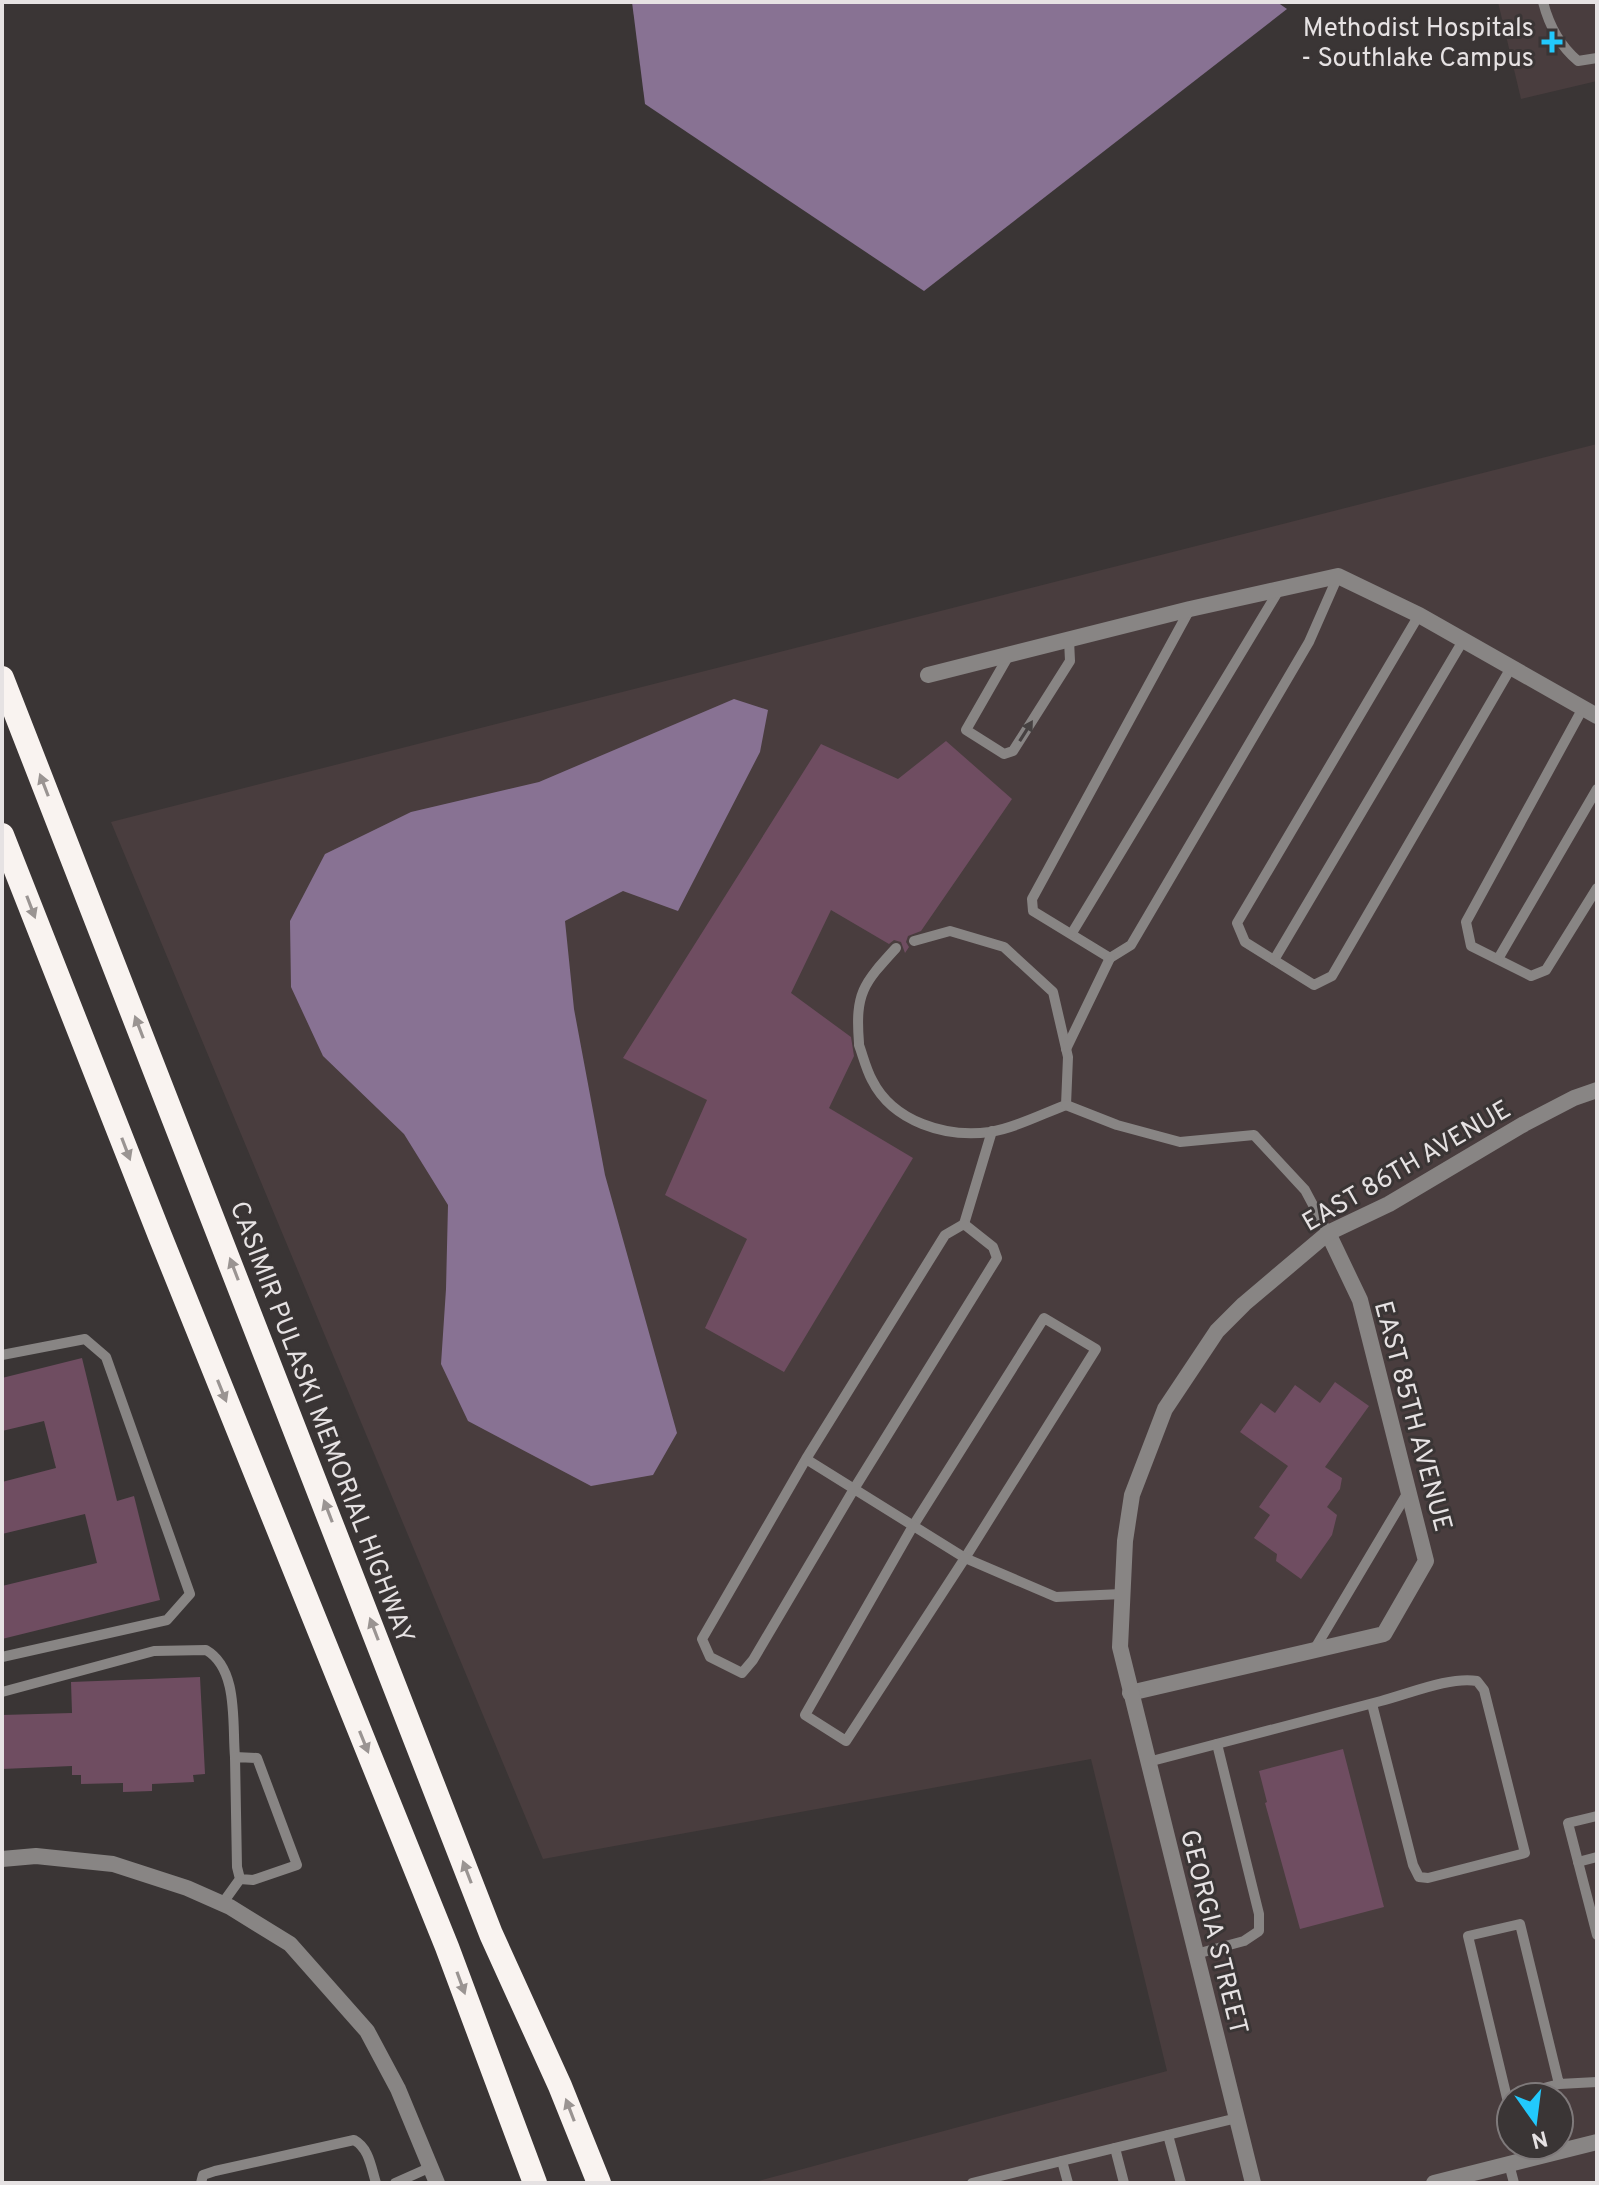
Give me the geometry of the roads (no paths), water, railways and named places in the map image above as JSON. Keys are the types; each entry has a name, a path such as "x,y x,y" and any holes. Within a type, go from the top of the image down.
{"highway":[{"name":"CASIMIR PULASKI MEMORIAL HIGHWAY","path":"2,678 491,1934 560,2086 599,2183"},
{"path":"2,835 447,1947 535,2183"}],"street":[{"path":"928,675 1190,609 1338,576 1464,639 1590,712"},
{"name":"EAST 86TH AVENUE","path":"1130,1693 1120,1647 1125,1541 1132,1495 1165,1409 1217,1331 1328,1233 1389,1204 1524,1124 1574,1098 1597,1090"},
{"name":"EAST 85TH AVENUE","path":"1130,1693 1384,1634 1426,1561 1360,1300 1328,1233"},
{"name":"GEORGIA STREET","path":"1130,1693 1253,2183"},
{"path":"2,1859 36,1856 113,1864 187,1888 226,1906 290,1944 367,2031 398,2089 434,2175"},
{"path":"1434,2183 1597,2142"}],"lane":[{"path":"1543,2 1564,50 1578,61 1597,58"},
{"path":"1066,1049 1110,958 1131,945 1309,642 1338,576"},
{"path":"1072,933 1279,590"},
{"path":"1110,958 1033,911 1032,899 1190,609"},
{"path":"1419,615 1237,923 1245,942 1314,985 1332,976 1512,666"},
{"path":"1274,960 1464,639"},
{"path":"1009,655 966,730 1004,754 1013,751 1070,661 1069,640"},
{"path":"1590,712 1466,922 1471,946 1531,976 1546,970 1597,888"},
{"path":"1498,959 1597,789"},
{"path":"914,941 950,931 1004,947 1053,992 1066,1049 1066,1105"},
{"path":"896,948 868,978 856,1012 859,1044 872,1082 894,1108 924,1126 959,1132 992,1131 1066,1105 1117,1125 1180,1142 1254,1135 1305,1190 1328,1233"},
{"path":"964,1224 993,1247 997,1258 753,1660 742,1673 710,1657 702,1639 806,1459 945,1235 964,1224 992,1131"},
{"path":"1044,1318 1096,1349 965,1558 846,1741 805,1715 913,1526 1044,1318"},
{"path":"2,1355 85,1339 106,1357 190,1594 167,1620 2,1657"},
{"path":"806,1459 965,1558 1056,1597 1122,1594"},
{"path":"1314,1651 1409,1490"},
{"path":"2,1692 154,1651 206,1650 212,1654 227,1678 235,1757 237,1867 240,1879 226,1906"},
{"path":"1148,1762 1466,1679 1477,1681 1484,1690 1525,1853 1428,1878 1419,1877 1413,1865 1372,1704"},
{"path":"1196,1954 1244,1941 1259,1931 1259,1914 1217,1744"},
{"path":"235,1757 257,1758 297,1865 253,1880 240,1879"},
{"path":"1597,1816 1568,1823 1597,1935"},
{"path":"1578,1862 1597,1857"},
{"path":"1520,1924 1559,2084 1507,2098 1468,1936 1520,1924"},
{"path":"1575,2083 1597,2082"},
{"path":"972,2183 1014,2178 1062,2161 1237,2118"},
{"path":"1168,2135 1181,2183"},
{"path":"201,2183 203,2175 215,2171 354,2140 362,2144 369,2157 376,2183"},
{"path":"1115,2148 1124,2183"},
{"path":"1062,2161 1068,2183"},
{"path":"1509,2164 1514,2183"},
{"path":"395,2183 434,2175"}],"place":[{"name":"Methodist Hospitals - Southlake Campus","path":"1552,42"}]}
